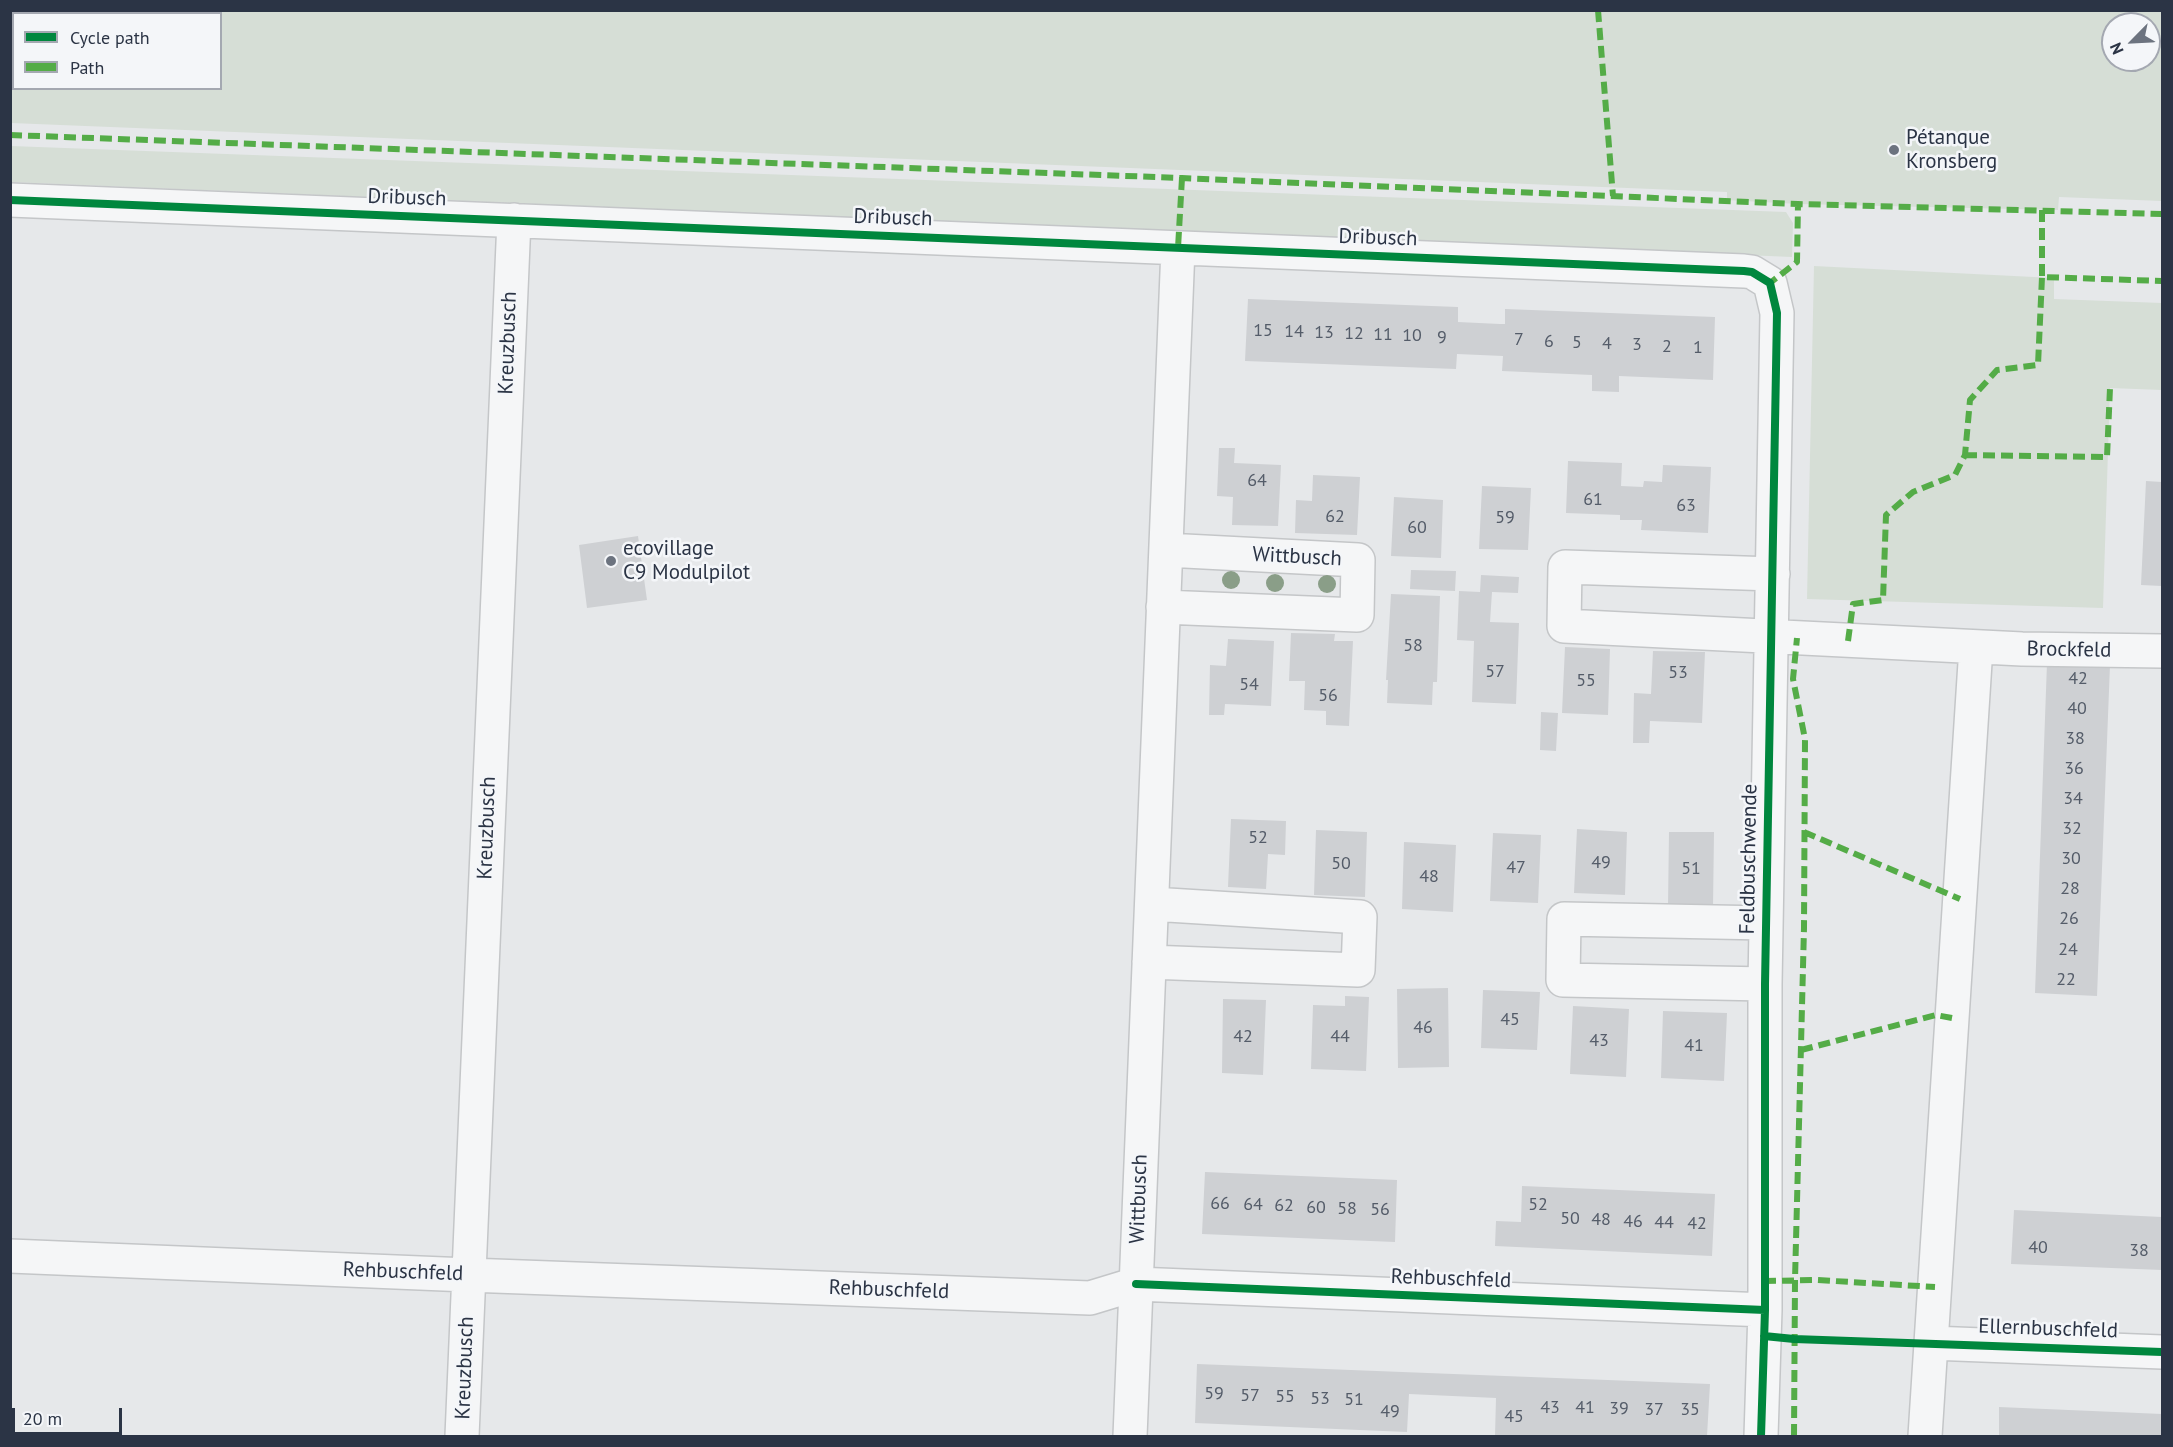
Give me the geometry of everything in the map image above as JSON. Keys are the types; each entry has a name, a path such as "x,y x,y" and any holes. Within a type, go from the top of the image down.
{"street":[{"name":"Dribusch","path":"10,200 1752,272 1770,282"},
{"name":"Kreuzbusch","path":"462,1437 514,220"},
{"name":"Wittbusch","path":"1130,1437 1178,248"},
{"name":"Feldbuschwende","path":"1761,1437 1765,1310 1765,984 1777,313 1770,282"},
{"name":"Wittbusch","path":"1164,607 1357,615 1358,560 1166,550"},
{"path":"1773,574 1565,567 1564,626 1976,647 1925,1437"},
{"name":"Brockfeld","path":"1976,647 2163,651"},
{"path":"1149,962 1358,970 1360,917 1152,904"},
{"name":"Feldbuschwende","path":"1765,984 1563,980 1564,919 1766,923"},
{"name":"Rehbuschfeld","path":"10,1256 1090,1298 1136,1284 1765,1310"},
{"name":"Ellernbuschfeld","path":"1931,1343 2163,1352"}],"shaded area":[{"path":"10,11 2162,11 2162,201 2059,197 2058,210 1798,204 1727,200 1727,192 11,123"},
{"path":"11,146 1786,212 1793,223 1792,257 11,182"},
{"path":"1814,266 2054,278 2054,299 2162,303 2162,390 2110,388 2103,608 1807,599"}],"building":[{"path":"1248,299 1458,307 1458,322 1500,324 1505,324 1505,309 1715,317 1713,380 1619,376 1619,392 1592,391 1592,375 1502,371 1503,356 1457,354 1456,369 1245,361"},
{"path":"1219,448 1235,448 1234,463 1281,465 1278,526 1232,525 1233,497 1217,496"},
{"path":"1568,461 1622,463 1621,486 1643,487 1644,481 1662,482 1663,465 1711,467 1708,533 1641,530 1642,520 1620,520 1620,515 1566,513"},
{"path":"1313,475 1360,477 1357,535 1295,533 1296,500 1312,501"},
{"path":"2146,481 2162,482 2162,586 2141,585"},
{"path":"1482,486 1531,488 1528,550 1479,549"},
{"path":"1394,497 1443,500 1441,558 1391,556"},
{"name":"ecovillage C9 Modulpilot","path":"638,536 647,600 587,608 579,545"},
{"path":"1411,570 1456,571 1455,591 1410,589"},
{"path":"1481,575 1519,577 1518,593 1492,592 1490,622 1519,623 1516,704 1472,702 1474,641 1457,640 1459,591 1480,592"},
{"path":"1391,594 1440,596 1437,682 1433,682 1432,705 1387,703 1388,680 1386,680"},
{"path":"1291,633 1335,634 1334,641 1353,641 1349,726 1326,725 1326,711 1304,710 1305,681 1289,681"},
{"path":"1228,639 1274,641 1271,706 1225,704 1224,715 1209,715 1210,665 1226,666"},
{"path":"1565,647 1610,649 1608,715 1562,713"},
{"path":"1653,651 1705,652 1702,723 1650,721 1649,743 1633,743 1634,693 1651,694"},
{"path":"2047,663 2110,665 2097,996 2035,993"},
{"path":"1541,712 1558,713 1556,751 1540,750"},
{"path":"1231,819 1286,821 1285,855 1268,854 1266,889 1228,887"},
{"path":"1577,829 1627,832 1625,895 1574,893"},
{"path":"1316,830 1367,832 1365,897 1314,895"},
{"path":"1669,832 1714,832 1713,907 1668,906"},
{"path":"1493,833 1541,835 1538,903 1490,901"},
{"path":"1404,842 1456,845 1453,912 1402,909"},
{"path":"1448,988 1449,1067 1398,1068 1397,989"},
{"path":"1483,990 1540,992 1537,1050 1481,1048"},
{"path":"1345,996 1369,997 1366,1071 1311,1069 1313,1005 1345,1006"},
{"path":"1223,999 1266,1000 1263,1075 1222,1073"},
{"path":"1573,1006 1629,1009 1626,1077 1570,1074"},
{"path":"1663,1011 1727,1013 1724,1081 1661,1078"},
{"path":"1205,1172 1397,1180 1395,1242 1202,1234"},
{"path":"1522,1186 1715,1194 1712,1256 1495,1246 1496,1221 1521,1222"},
{"path":"2014,1210 2162,1217 2162,1270 2011,1264"},
{"path":"1197,1364 1710,1384 1707,1436 1495,1436 1496,1398 1409,1394 1407,1432 1195,1423"},
{"path":"1999,1407 2162,1414 2162,1436 1999,1436"}],"marked path":[{"path":"1598,10 1613,196"},
{"path":"10,135 1182,178 1798,204 2162,214"},
{"path":"1182,178 1178,248 1184,248"},
{"path":"1767,280 1770,283 1797,262 1798,204"},
{"path":"2042,210 2042,277 2162,281"},
{"path":"1848,641 1853,604 1883,600 1886,515 1913,492 1955,475 1965,455 1970,400 1997,370 2038,365 2042,277"},
{"path":"1965,455 2107,457 2110,388"},
{"path":"1794,1436 1795,1280 1804,928 1805,739 1793,679 1797,638"},
{"path":"1804,832 1960,899"},
{"path":"1801,1050 1936,1015 1952,1018"},
{"path":"1764,1281 1817,1280 1935,1287"}],"cycle path":[{"path":"10,200 1744,271 1752,272 1770,283 1777,313 1765,984 1765,1310 1761,1436"},
{"path":"1136,1284 1765,1310"},
{"path":"1764,1336 2162,1352"}],"place":[{"name":"Pétanque Kronsberg","path":"1894,150"},
{"name":"ecovillage C9 Modulpilot","path":"611,561"}]}
